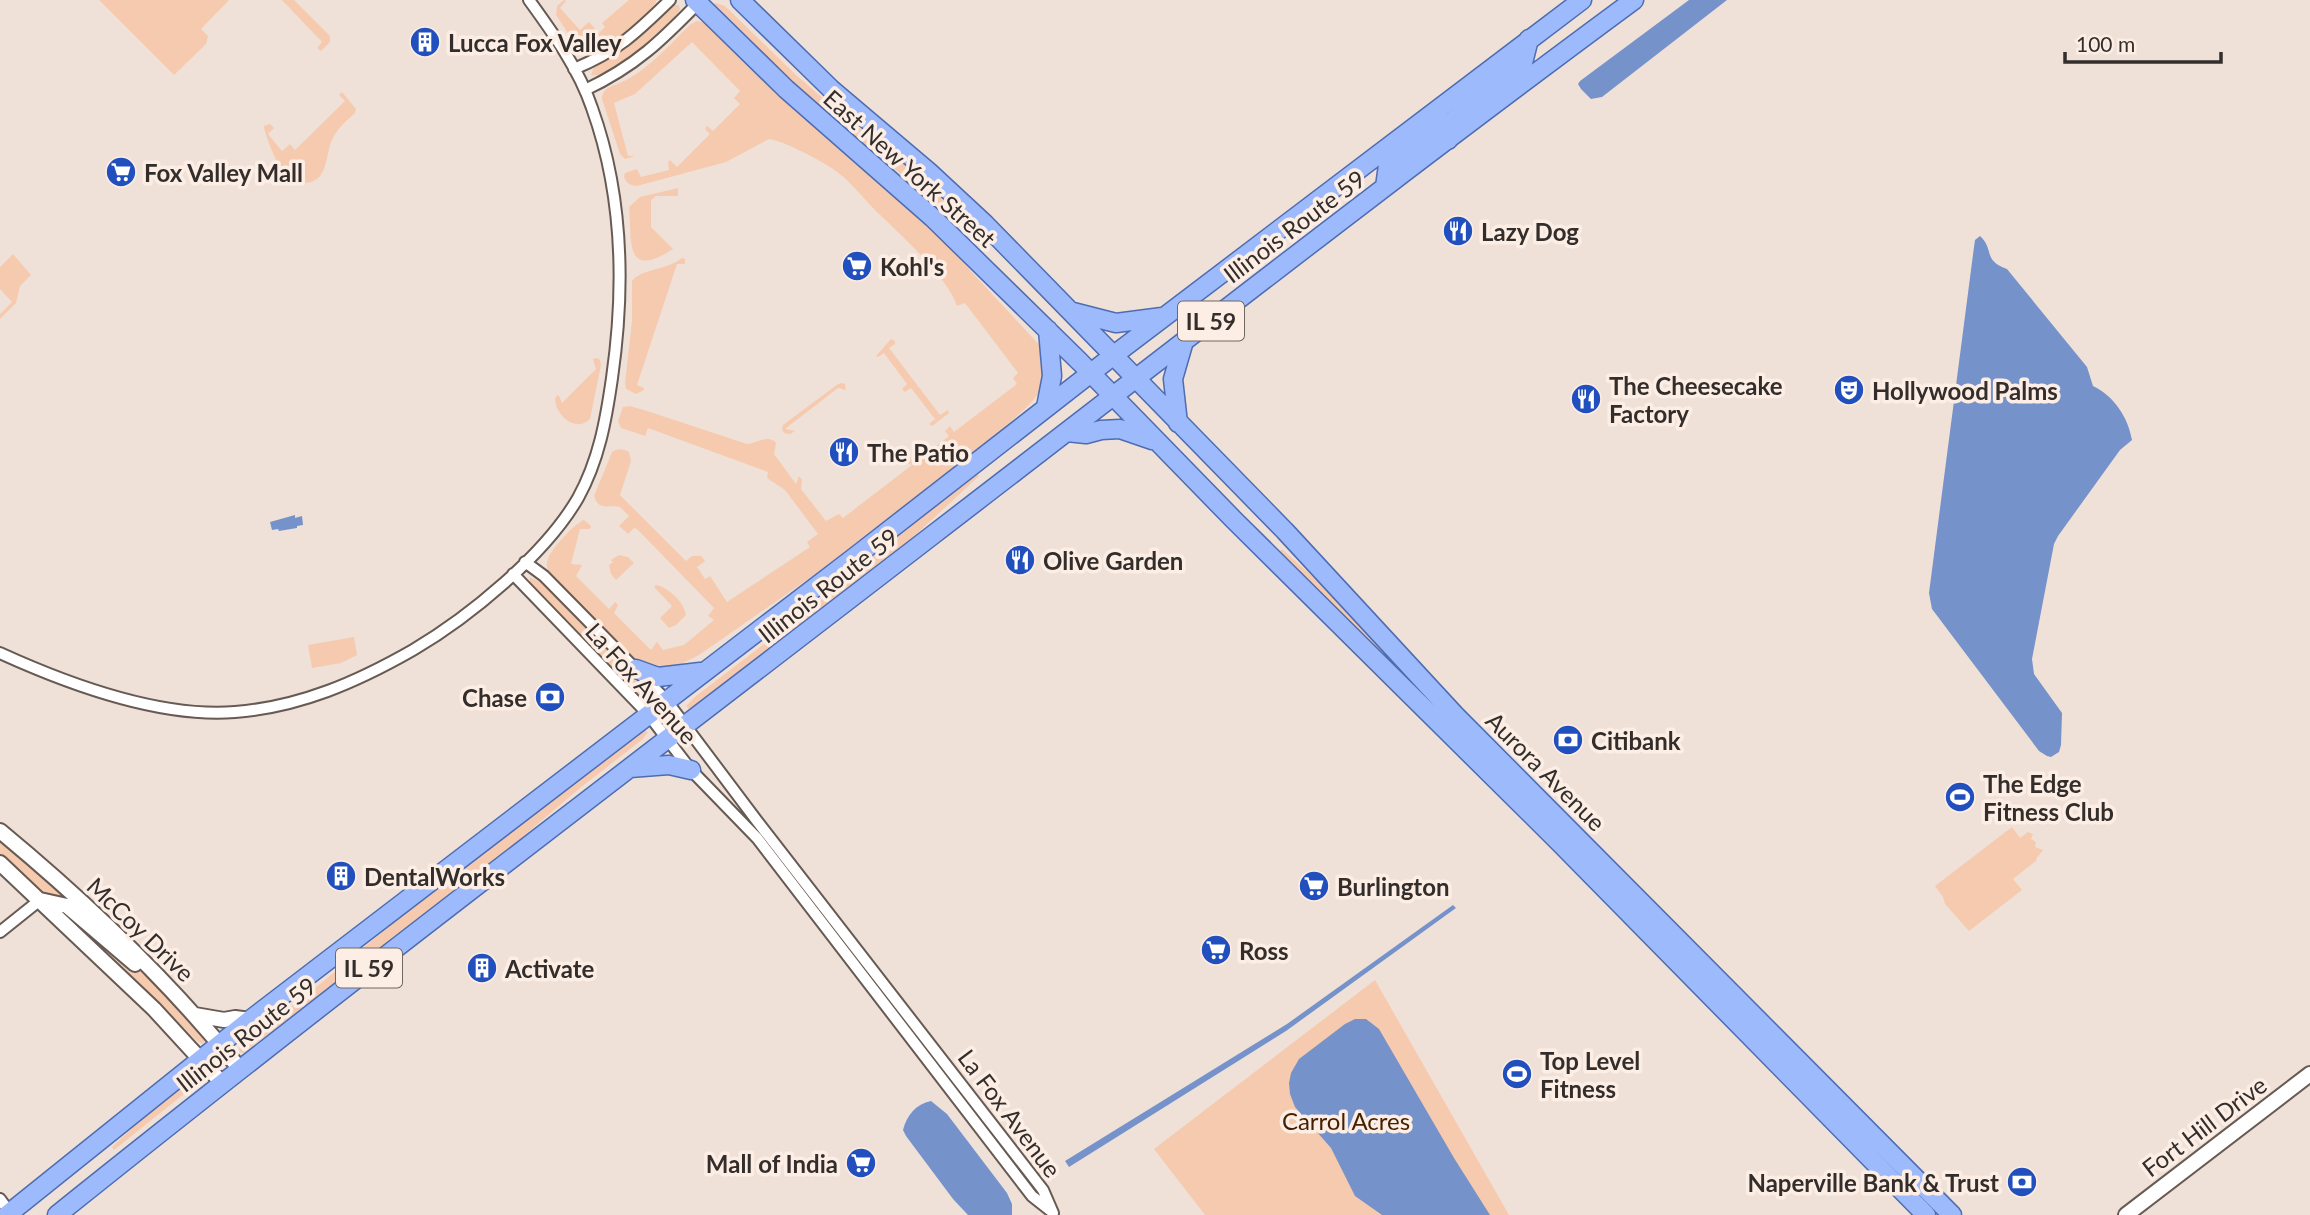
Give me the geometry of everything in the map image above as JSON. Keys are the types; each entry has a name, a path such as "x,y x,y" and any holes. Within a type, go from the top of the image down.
{"main road":[{"name":"East New York Street","path":"740,0 831,89 956,195 1114,355"},
{"name":"Illinois Route 59","path":"5,1209 1045,407 1582,0"},
{"name":"Illinois Route 59","path":"57,1215 240,1069 1184,341 1634,0"},
{"name":"East New York Street","path":"698,1 786,89 911,197 1091,373"},
{"name":"IL 59","path":"1448,141 1451,122 1522,67 1529,39"},
{"name":"IL 59","path":"1385,187 1388,165 1437,126 1437,110"},
{"path":"1072,312 1115,323 1165,316"},
{"path":"1045,407 1052,376 1048,330"},
{"path":"1178,423 1173,379 1184,341"},
{"name":"Aurora Avenue","path":"1114,355 1293,539 1455,715 1952,1215"},
{"name":"Aurora Avenue","path":"1091,373 1926,1215"},
{"path":"1067,432 1086,434 1120,429 1156,441"},
{"path":"636,669 658,677 703,672"},
{"path":"631,768 669,765 691,770"}],"street":[{"path":"0,653 86,686 149,704 189,711 234,712 276,706 317,696 360,679 455,622 513,575 553,531 575,502 592,468 603,433 615,355 619,265 616,209 602,139 585,90 574,69 529,0"},
{"path":"574,69 622,44 670,0"},
{"path":"585,90 628,68 649,52 698,1"},
{"name":"La Fox Avenue","path":"513,575 648,715 691,770 757,838 1032,1196 1053,1213 1043,1190 666,700 544,576 525,562"},
{"name":"McCoy Drive","path":"0,831 100,919 183,1001 240,1069"},
{"name":"McCoy Drive","path":"0,863 154,1009 222,1083"},
{"path":"0,932 40,900 67,906 108,943 183,1001"},
{"path":"195,1015 224,1020 250,1020"},
{"name":"Fort Hill Drive","path":"2126,1215 2310,1074"}],"green space":[{"path":"99,0 229,0 201,29 208,36 206,44 174,75"},
{"path":"282,0 294,0 330,36 330,42 321,51 317,48 322,42"},
{"path":"629,0 657,0 629,31 593,54 579,50 556,15 557,6 566,1 560,8 580,30 589,22 599,33 605,27 602,23"},
{"path":"716,3 725,6 795,74 899,158 988,239 985,242 846,128 745,37 713,5"},
{"path":"674,5 679,5 680,9 674,18 641,51 614,69 591,75 594,67 632,44"},
{"path":"697,21 706,23 828,140 929,226 1043,349 1045,385 1030,404 1003,429 824,568 699,655 671,669 659,670 644,666 633,657 548,571 547,561 554,549 569,531 584,520 591,526 590,529 580,529 571,564 582,565 576,576 609,609 615,602 618,605 614,613 651,650 657,642 663,650 684,645 714,620 708,616 714,608 637,529 634,528 628,534 619,526 629,516 620,507 602,506 596,501 594,496 612,452 621,449 629,452 631,461 620,495 686,561 692,556 701,556 705,561 697,567 705,579 710,576 727,602 810,547 807,542 818,534 785,490 767,478 768,472 648,428 645,436 621,428 618,421 623,407 630,406 647,411 747,444 773,440 776,443 774,454 796,484 799,476 802,480 801,489 826,521 839,514 843,518 912,465 903,462 909,457 915,463 949,436 945,431 950,426 954,432 1017,384 1013,378 1018,373 965,303 957,306 943,281 920,254 844,177 802,151 769,139 726,162 637,186 628,183 624,177 625,173 637,169 641,177 669,170 670,160 677,167 710,134 705,129 707,126 713,131 740,104 734,98 740,91 692,42 635,94 614,103 628,156 635,156 625,159 620,154 602,99 604,91 644,68"},
{"path":"342,92 356,109 333,138 322,174 311,182 302,183 291,179 278,163 264,126 270,124 274,128 268,134 282,151 290,144 295,150 345,101 339,95"},
{"path":"678,188 678,196 656,196 651,200 651,227 673,249 646,261 638,258 631,243 629,207 640,197"},
{"path":"13,254 31,275 20,286 16,303 0,319 0,314 12,302 0,289 0,267"},
{"path":"685,259 685,264 677,264 637,385 644,390 636,394 626,389 625,383 632,321 632,281 642,274"},
{"path":"891,339 895,344 889,348 940,415 948,410 949,413 932,426 929,424 935,419 911,388 905,392 902,389 907,384 884,353 876,356"},
{"path":"597,358 601,365 590,419 579,424 568,421 559,411 555,399 559,396 562,403 596,369 593,359"},
{"path":"842,383 845,384 846,390 838,388 785,429 795,431 784,433 783,425"},
{"path":"976,473 979,476 897,552 694,707 689,709 686,706 837,588 902,531"},
{"path":"1282,549 1356,616 1406,670 1403,672 1372,645 1279,552"},
{"path":"619,555 628,557 634,563 616,580 609,565 613,562 611,560"},
{"path":"529,577 541,582 650,692 649,700 643,700 532,588"},
{"path":"656,585 675,596 685,610 686,615 669,628 660,618 672,606 654,587"},
{"path":"354,637 357,655 341,663 312,668 308,645"},
{"path":"643,730 648,732 643,739 580,788 486,868 243,1053 240,1052 240,1046 421,900"},
{"path":"2012,827 2020,838 2028,832 2033,834 2031,839 2036,842 2035,847 2043,850 2037,860 2013,879 2022,890 1969,931 1945,904 1935,886"},
{"path":"0,842 28,862 78,907 49,898 0,855"},
{"path":"59,908 172,997 201,1028 206,1040 202,1044 196,1040 114,958"},
{"name":"Carrol Acres","path":"1375,980 1509,1215 1205,1215 1154,1149"},
{"path":"185,1084 189,1090 114,1150 112,1147 141,1120"}],"water":[{"path":"1689,0 1727,0 1602,97 1591,99 1581,89 1578,84 1580,81"},
{"path":"1980,236 1994,262 2007,269 2087,367 2093,386 2107,395 2119,408 2132,440 2120,450 2054,544 2032,659 2034,674 2062,713 2061,745 2059,752 2051,757 2039,751 1932,609 1929,593 1975,240"},
{"path":"295,515 295,518 302,516 303,525 279,531 272,530 270,522"},
{"path":"1453,905 1456,908 1286,1031 1069,1167 1065,1161 1287,1024"},
{"path":"1355,1019 1366,1019 1379,1029 1490,1215 1382,1215 1355,1196 1331,1148 1295,1107 1289,1083 1299,1059"},
{"path":"931,1101 947,1114 1007,1193 1012,1204 1012,1215 968,1215 906,1136 903,1130 910,1115 921,1105"}],"place":[{"name":"Lucca Fox Valley","path":"425,42"},
{"name":"Fox Valley Mall","path":"121,172"},
{"name":"Lazy Dog","path":"1458,231"},
{"name":"Kohl's","path":"857,266"},
{"name":"Hollywood Palms","path":"1849,390"},
{"name":"The Cheesecake Factory","path":"1586,399"},
{"name":"The Patio","path":"844,452"},
{"name":"Olive Garden","path":"1020,560"},
{"name":"Chase","path":"550,697"},
{"name":"Citibank","path":"1568,740"},
{"name":"The Edge Fitness Club","path":"1960,797"},
{"name":"DentalWorks","path":"341,876"},
{"name":"Burlington","path":"1314,886"},
{"name":"Ross","path":"1216,950"},
{"name":"Activate","path":"482,968"},
{"name":"Top Level Fitness","path":"1517,1074"},
{"name":"Mall of India","path":"861,1163"},
{"name":"Naperville Bank & Trust","path":"2022,1182"}]}
